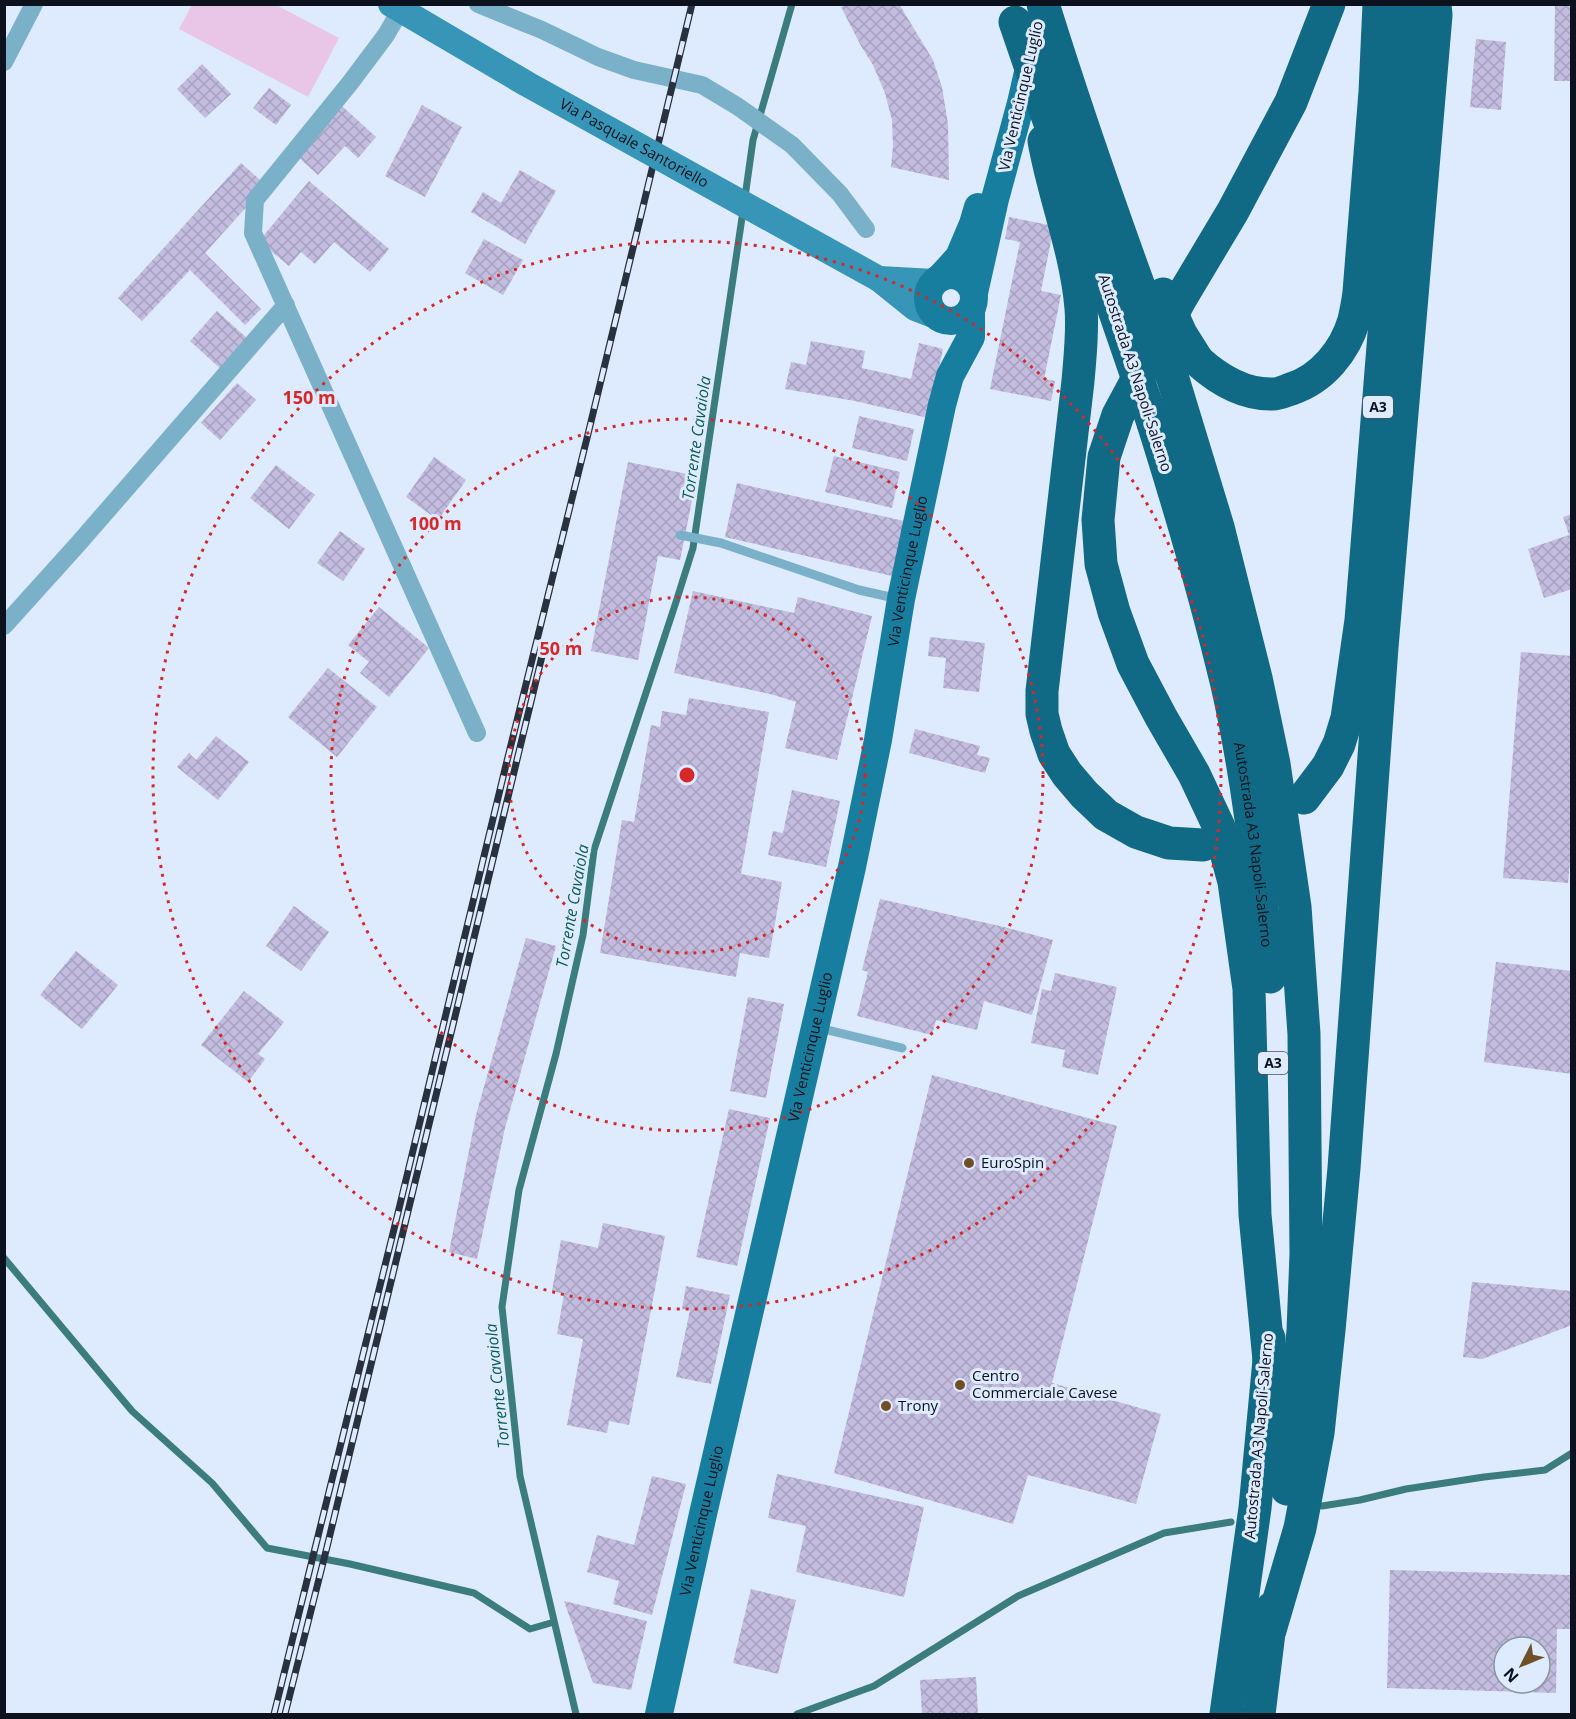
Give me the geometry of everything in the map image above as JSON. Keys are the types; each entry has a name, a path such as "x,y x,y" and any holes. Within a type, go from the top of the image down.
{"highway":[{"name":"Autostrada A3 Napoli-Salerno","path":"1010,4 1033,77 1128,347 1183,520 1227,686 1242,761 1263,916 1270,981 1273,1055 1269,1360 1255,1508 1226,1714"},
{"path":"1043,4 1078,70 1114,156 1164,297 1181,334 1185,369 1213,374 1256,393 1275,394 1299,386 1330,365 1354,321 1359,292 1374,103 1379,4"},
{"path":"1269,1360 1255,1215 1249,989 1234,882 1218,827 1194,774 1134,664 1114,612 1101,564 1098,520 1104,458 1118,415 1181,298 1233,211 1291,102 1329,4"},
{"name":"A3","path":"1304,798 1328,766 1339,744 1347,718 1361,620 1409,4"},
{"path":"1270,1630 1300,1528 1318,1432 1329,1330 1344,1168 1383,635 1434,39 1435,4"},
{"name":"A3","path":"1033,77 1049,170 1068,234 1081,309 1081,350 1042,691 1042,714 1054,754 1084,794 1106,815 1136,832 1169,843 1203,845"},
{"name":"Autostrada A3 Napoli-Salerno","path":"1185,369 1218,527 1256,678 1274,764 1295,907 1304,1034 1306,1254 1303,1331 1293,1439 1258,1714"}],"main road":[{"name":"Via Venticinque Luglio","path":"950,376 947,342 939,318 929,304 928,297 930,289 959,257 973,224 1007,89 1025,4"},
{"name":"Via Venticinque Luglio","path":"659,1714 850,877 875,752 901,599 940,416 950,376 971,338 973,302 995,199 1022,103 1043,4"},
{"path":"937,280 947,275 961,277 972,287 973,302 967,315 955,321 939,318"}],"street":[{"path":"4,62 33,4"},
{"name":"Via Pasquale Santoriello","path":"391,4 527,84 879,279 915,308 939,318"},
{"path":"404,4 386,35 350,83 255,200 254,233 477,733"},
{"path":"478,4 542,30 598,57 634,70 702,85 792,145 840,194 866,229"},
{"name":"Via Pasquale Santoriello","path":"879,279 937,280"},
{"path":"4,626 286,305"}],"lane":[{"path":"680,536 721,543 859,590 901,599"},
{"path":"814,1027 902,1048"}],"shaded area":[{"path":"192,5 276,5 339,38 308,97 179,29"}],"building":[{"path":"848,4 899,4 933,60 942,87 948,124 949,180 891,167 892,120 885,93 873,65 841,7"},
{"path":"1555,4 1572,4 1572,81 1554,81"},
{"path":"1476,39 1506,42 1501,110 1470,107"},
{"path":"202,64 231,94 205,118 177,89"},
{"path":"269,88 291,105 276,125 253,108"},
{"path":"422,105 462,127 425,197 385,176"},
{"path":"342,106 376,137 358,158 345,146 318,175 297,156"},
{"path":"241,163 266,185 205,253 261,309 245,325 190,270 142,321 118,298"},
{"path":"520,170 556,191 525,244 471,212 483,192 501,203"},
{"path":"309,181 389,249 370,272 334,242 315,264 301,252 289,266 259,241"},
{"path":"1009,217 1054,226 1041,291 1061,295 1044,379 1055,381 1051,401 990,389 1020,242 1005,239"},
{"path":"484,239 523,260 503,295 465,273"},
{"path":"217,311 249,340 222,370 190,341"},
{"path":"811,341 865,351 862,368 911,379 919,343 943,349 928,418 855,401 785,389 791,362 806,365"},
{"path":"237,383 256,400 220,440 201,423"},
{"path":"859,416 914,429 907,461 852,448"},
{"path":"834,456 900,472 892,508 825,492"},
{"path":"434,457 466,480 438,520 406,497"},
{"path":"628,462 697,476 680,560 658,556 638,660 591,651"},
{"path":"276,465 315,495 289,529 250,498"},
{"path":"737,483 904,521 892,576 725,537"},
{"path":"1572,514 1572,589 1544,598 1528,549 1569,535 1563,517"},
{"path":"340,531 365,549 343,581 317,563"},
{"path":"693,591 794,613 798,597 872,616 837,760 785,748 796,702 674,673"},
{"path":"379,607 429,648 389,697 360,673 369,662 348,645"},
{"path":"930,637 985,643 979,692 943,688 946,658 928,656"},
{"path":"1521,652 1572,656 1572,861 1570,861 1568,883 1503,878"},
{"path":"328,668 377,707 337,757 288,717"},
{"path":"689,698 769,712 741,874 782,882 769,958 740,953 736,977 600,953 622,820 634,822 651,725 660,727 662,711 686,715"},
{"path":"915,729 980,746 977,755 990,758 985,773 909,753"},
{"path":"216,736 249,762 218,800 177,767 189,753 196,760"},
{"path":"792,790 840,801 826,867 768,855 773,831 783,833"},
{"path":"880,899 1053,940 1032,1015 984,1001 977,1030 936,1020 932,1035 857,1016 868,972 862,970"},
{"path":"294,906 329,932 301,971 266,946"},
{"path":"526,938 556,946 505,1128 477,1259 449,1252 476,1115"},
{"path":"76,951 118,985 82,1029 40,995"},
{"path":"1496,962 1572,971 1572,1074 1484,1062"},
{"path":"1055,973 1117,987 1098,1075 1062,1067 1065,1050 1031,1043 1042,989 1051,991"},
{"path":"244,991 284,1022 258,1054 265,1059 248,1082 201,1045"},
{"path":"748,997 784,1004 766,1098 730,1091"},
{"path":"932,1075 1117,1126 1052,1383 1161,1414 1136,1504 1028,1475 1013,1524 834,1473"},
{"path":"729,1109 770,1118 737,1266 696,1257"},
{"path":"603,1223 665,1236 629,1425 609,1421 607,1433 567,1425 583,1339 557,1334 564,1294 552,1291 561,1240 598,1248"},
{"path":"1472,1282 1572,1291 1572,1325 1482,1359 1463,1357"},
{"path":"686,1286 730,1295 711,1384 676,1377 690,1310 682,1309"},
{"path":"777,1474 924,1507 904,1597 796,1572 806,1526 768,1518"},
{"path":"652,1476 686,1484 652,1615 613,1604 619,1581 587,1572 597,1535 634,1545"},
{"path":"1390,1570 1572,1575 1572,1629 1557,1629 1556,1693 1552,1693 1552,1635 1492,1635 1492,1691 1387,1688"},
{"path":"751,1589 796,1600 778,1674 733,1663"},
{"path":"564,1601 647,1621 631,1690 593,1683"},
{"path":"976,1677 978,1714 922,1714 920,1680"}],"waterway":[{"name":"Torrente Cavaiola","path":"745,197 753,140 792,4"},
{"name":"Torrente Cavaiola","path":"576,1714 520,1476 502,1307 519,1190 556,1054 583,935 594,850 693,548 743,211"},
{"path":"4,1258 132,1411 212,1483 267,1548 350,1564 474,1593 530,1629 554,1622"},
{"path":"1322,1506 1406,1489 1545,1470 1572,1453"},
{"path":"797,1714 874,1686 1018,1596 1164,1533 1231,1522"}],"railway":[{"path":"274,1714 692,4"},
{"path":"285,1714 543,652"}],"place":[{"name":"EuroSpin","path":"969,1163"},
{"name":"Centro Commerciale Cavese","path":"960,1385"},
{"name":"Trony","path":"886,1406"}]}
